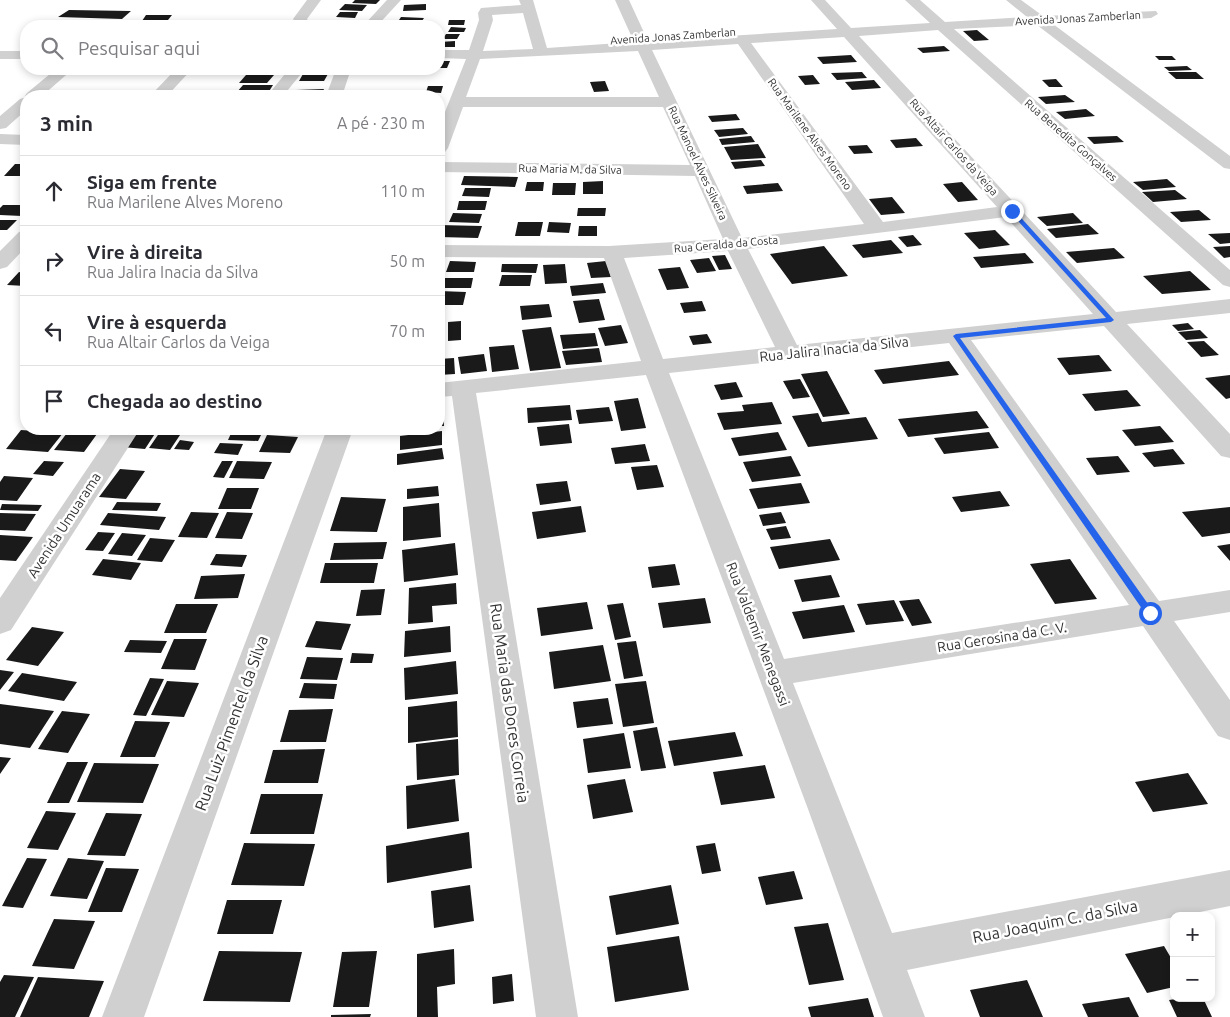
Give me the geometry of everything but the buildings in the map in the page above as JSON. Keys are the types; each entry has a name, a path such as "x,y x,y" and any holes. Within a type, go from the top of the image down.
{"street":[{"path":"301,20 314,0"},
{"path":"376,20 394,0"},
{"name":"Rua Manoel Alves Silveira","path":"622,0 735,244 789,353"},
{"name":"Rua Altair Carlos da Veiga","path":"818,0 1230,450"},
{"name":"Rua Benedita Gonçalves","path":"912,0 1230,280"},
{"path":"1013,0 1230,164"},
{"path":"445,132 475,54 486,20 484,13 486,11 527,4 539,49"},
{"name":"Avenida Jonas Zamberlan","path":"445,54 488,55 539,49 937,22 1152,14 1139,7 1034,17"},
{"name":"Avenida Jonas Zamberlan","path":"641,43 742,40 845,29"},
{"name":"Rua Marilene Alves Moreno","path":"742,40 877,228"},
{"path":"0,55 20,55"},
{"path":"40,90 58,75"},
{"path":"164,90 178,75"},
{"path":"280,90 292,75"},
{"path":"336,90 340,75"},
{"path":"456,102 670,102"},
{"path":"0,124 20,107"},
{"path":"0,139 20,140"},
{"name":"Rua Maria M. da Silva","path":"445,167 702,171"},
{"name":"Rua Geralda da Costa","path":"445,251 612,252 735,244 1012,211"},
{"path":"0,263 20,242"},
{"name":"Rua Valdemir Menegassi","path":"612,252 904,1017"},
{"name":"Rua Jalira Inacia da Silva","path":"451,389 1230,306"},
{"path":"956,336 1230,726"},
{"name":"Rua Maria das Dores Correia","path":"451,389 557,1017"},
{"name":"Avenida Umuarama","path":"0,622 123,435"},
{"name":"Rua Luiz Pimentel da Silva","path":"123,1017 338,435"},
{"name":"Rua Gerosina da C. V.","path":"774,673 1230,601"},
{"name":"Rua Joaquim C. da Silva","path":"880,954 1230,888"}],"route":[{"path":"1012,211 1111,320 956,336 1150,613"}]}
